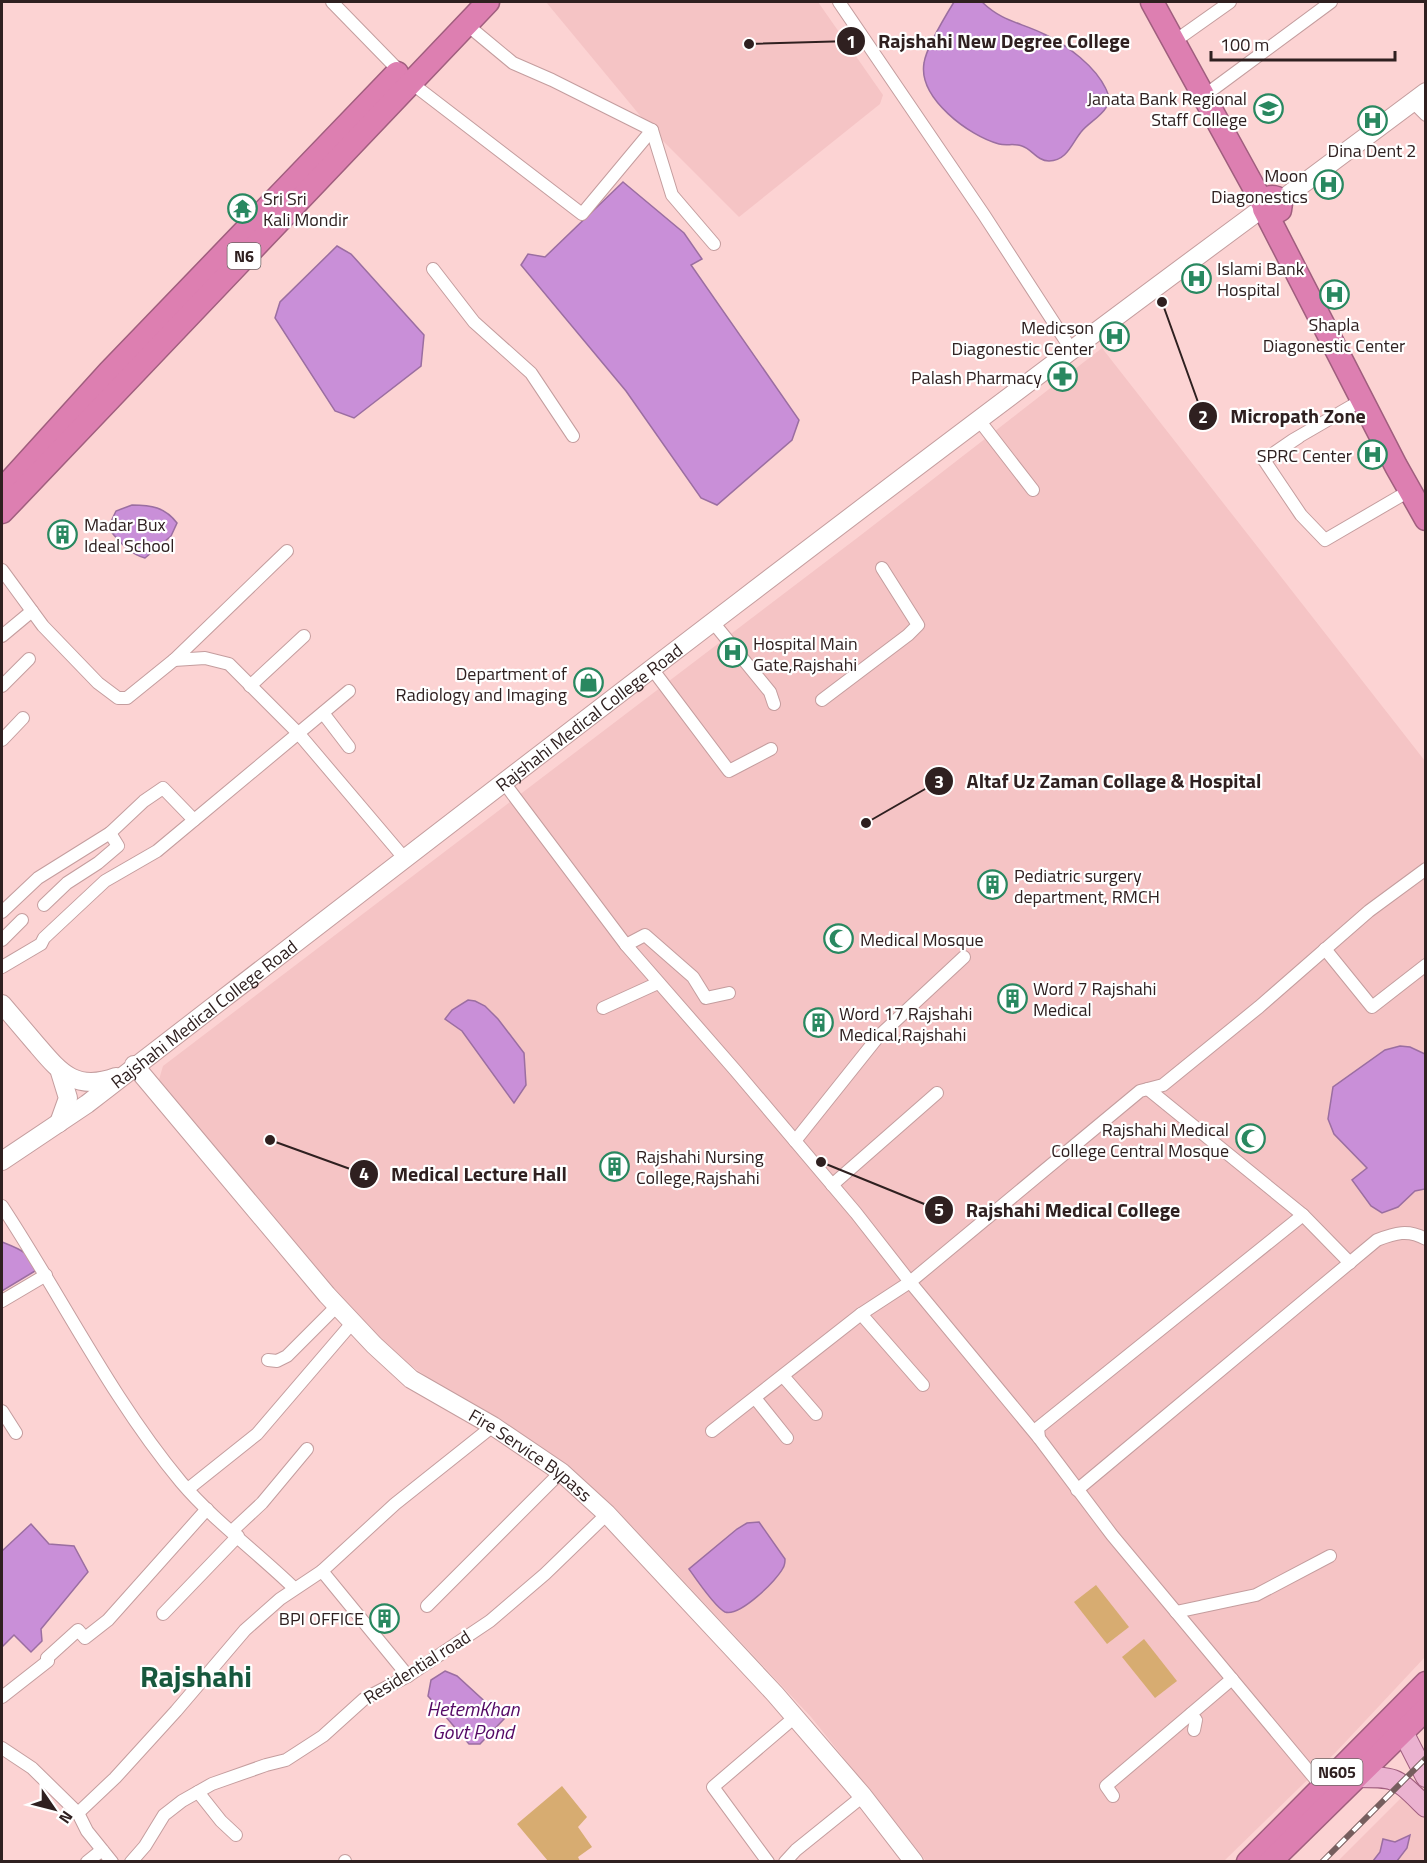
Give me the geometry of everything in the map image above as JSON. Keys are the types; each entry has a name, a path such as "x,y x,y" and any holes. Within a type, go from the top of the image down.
{"highway":[{"name":"N6","path":"2,512 405,76 467,2"},
{"name":"N6","path":"2,490 109,372 405,76 488,2"},
{"path":"1152,2 1271,206"},
{"path":"1163,2 1212,90 1271,206 1371,412 1399,456 1425,519"},
{"name":"N605","path":"1248,1862 1425,1683"},
{"name":"N605","path":"1270,1862 1425,1708"}],"main road":[{"path":"1271,206 1421,103"},
{"name":"Rajshahi Medical College Road","path":"129,1073 732,607 1071,349 1271,206"},
{"name":"Rajshahi Medical College Road","path":"129,1073 508,788 982,424 1271,206"},
{"path":"2,1004 60,1072 68,1098 59,1123"},
{"path":"60,1072 79,1081 100,1082 129,1073"},
{"path":"2,1161 129,1073"},
{"name":"Fire Service Bypass","path":"129,1073 374,1345 411,1379 493,1426 561,1472 607,1514 795,1717 863,1796 914,1862"},
{"path":"1403,1732 1425,1777"},
{"path":"1355,1777 1389,1777 1401,1783 1425,1807"}],"street":[{"path":"332,2 405,76 582,214 652,130"},
{"path":"839,2 984,215 1071,349"},
{"path":"1182,36 1230,2"},
{"path":"1212,90 1331,2"},
{"path":"466,24 513,63 652,130 672,195 714,243"},
{"path":"433,269 474,322 531,373 573,436"},
{"path":"1371,412 1299,437 1264,460 1301,515 1325,540 1417,497"},
{"path":"982,424 1033,490"},
{"path":"2,570 43,626 98,683 118,698 127,698 174,660 287,551"},
{"path":"822,700 918,625 882,568"},
{"path":"2,636 32,611"},
{"path":"716,627 770,692 774,704"},
{"path":"250,686 304,636"},
{"path":"174,660 205,658 229,664 299,734 405,860"},
{"path":"4,678 29,659"},
{"path":"656,674 729,771 771,749"},
{"path":"2,967 41,944 44,938 105,881 157,851 349,692"},
{"path":"323,713 349,747"},
{"path":"2,740 23,718"},
{"path":"2,912 38,878 110,833 144,801 163,788 194,820"},
{"path":"508,788 626,945 832,1185 1039,1438 1077,1490 1176,1612 1322,1786"},
{"path":"44,905 62,887 98,863 117,846 110,833"},
{"path":"712,1431 861,1314 910,1282 1140,1091 1163,1085 1259,1007 1369,911 1425,869"},
{"path":"2,940 22,920"},
{"path":"626,945 645,935 693,977 705,998 729,993"},
{"path":"1325,949 1372,1007 1425,965"},
{"path":"795,1142 878,1037 964,957"},
{"path":"603,1008 658,983"},
{"path":"1148,1089 1302,1215 1350,1263"},
{"path":"832,1185 937,1093"},
{"path":"2,1206 125,1406 188,1489 294,1588"},
{"path":"1039,1438 1038,1428 1302,1215"},
{"path":"1077,1490 1377,1240 1409,1232 1425,1239"},
{"path":"2,1301 46,1275"},
{"path":"268,1360 277,1361 287,1356 337,1306"},
{"path":"861,1314 923,1385"},
{"path":"188,1489 257,1434 353,1322"},
{"path":"783,1376 816,1414"},
{"path":"755,1398 787,1438"},
{"path":"2,1411 15,1433"},
{"path":"78,1813 123,1769 245,1630 294,1588 322,1571 395,1504 493,1426"},
{"path":"163,1614 308,1449"},
{"path":"427,1606 561,1472"},
{"path":"2,1697 48,1661 47,1658 78,1630 85,1638 108,1620 207,1509"},
{"name":"Residential road","path":"131,1862 145,1846 165,1815 212,1784 286,1760 323,1736 364,1699 408,1676 490,1621 545,1574 607,1514"},
{"path":"1176,1612 1256,1595 1330,1556"},
{"path":"322,1571 408,1676"},
{"path":"1113,1796 1106,1786 1232,1679"},
{"path":"1191,1714 1196,1720 1194,1730"},
{"path":"768,1862 713,1787 795,1717"},
{"path":"2,1748 32,1768 78,1813 87,1831 112,1862"},
{"path":"198,1792 220,1821 236,1835"},
{"path":"784,1862 863,1796"},
{"path":"87,1862 102,1850"}],"shaded area":[{"path":"546,2 818,2 883,95 880,104 739,217 652,130"},
{"path":"1102,348 1425,761 1425,1657 1336,1752 1224,1861 926,1861 811,1717 634,1528 573,1470 452,1394 394,1354 276,1227 158,1083 163,1066 861,535"},
{"path":"1096,1585 1129,1627 1107,1644 1074,1602"},
{"path":"1144,1639 1177,1681 1155,1698 1122,1657"},
{"path":"1425,1774 1425,1861 1338,1861"},
{"path":"562,1786 587,1817 578,1827 592,1847 578,1857 580,1861 548,1861 517,1824"}],"water":[{"path":"954,2 982,2 1005,18 1046,35 1063,45 1095,72 1106,89 1108,103 1106,108 1085,127 1065,155 1049,161 1038,157 1022,146 1002,145 987,140 961,124 937,102 924,76 924,63 932,41"},
{"path":"623,182 684,233 702,259 691,265 799,420 792,440 717,505 701,498 626,391 521,265 528,254 545,257"},
{"path":"337,246 351,254 424,335 421,366 354,418 335,411 275,318 280,302"},
{"path":"132,505 162,510 177,523 171,536 145,558 129,550 108,528 116,511"},
{"path":"468,1000 485,1006 524,1053 526,1085 514,1103 462,1031 445,1019 452,1010"},
{"path":"1400,1046 1410,1047 1425,1054 1425,1189 1415,1191 1398,1207 1382,1213 1371,1206 1352,1180 1367,1168 1334,1134 1328,1119 1333,1087 1385,1050"},
{"path":"2,1242 28,1255 35,1271 2,1291"},
{"path":"759,1522 785,1559 784,1566 774,1581 757,1596 740,1609 725,1612 711,1599 689,1569 737,1529 747,1523"},
{"path":"31,1524 49,1544 74,1546 88,1572 41,1629 42,1641 31,1652 14,1635 2,1647 2,1551"},
{"name":"HetemKhan Govt Pond","path":"445,1671 457,1676 504,1719 480,1744 469,1744 428,1696 431,1680"},
{"path":"1410,1835 1407,1848 1397,1861 1373,1861 1380,1852 1383,1839 1395,1842"}],"railway":[{"path":"1322,1862 1426,1758"}],"place":[{"name":"Rajshahi New Degree College","path":"749,44"},
{"name":"Janata Bank Regional Staff College","path":"1268,108"},
{"name":"Dina Dent 2","path":"1372,121"},
{"name":"Moon Diagonestics","path":"1329,185"},
{"name":"Sri Sri Kali Mondir","path":"242,208"},
{"name":"Islami Bank Hospital","path":"1196,278"},
{"name":"Shapla Diagonestic Center","path":"1334,295"},
{"name":"Micropath Zone","path":"1162,302"},
{"name":"Medicson Diagonestic Center","path":"1115,337"},
{"name":"Palash Pharmacy","path":"1063,377"},
{"name":"SPRC Center","path":"1373,455"},
{"name":"Madar Bux Ideal School","path":"63,534"},
{"name":"Hospital Main Gate,Rajshahi","path":"732,653"},
{"name":"Department of Radiology and Imaging","path":"588,683"},
{"name":"Altaf Uz Zaman Collage & Hospital","path":"866,823"},
{"name":"Pediatric surgery department, RMCH","path":"993,885"},
{"name":"Medical Mosque","path":"839,939"},
{"name":"Word 7 Rajshahi Medical","path":"1012,998"},
{"name":"Word 17 Rajshahi Medical,Rajshahi","path":"818,1023"},
{"name":"Rajshahi Medical College Central Mosque","path":"1250,1139"},
{"name":"Medical Lecture Hall","path":"270,1140"},
{"name":"Rajshahi Medical College","path":"821,1162"},
{"name":"Rajshahi Nursing College,Rajshahi","path":"615,1166"},
{"name":"BPI OFFICE","path":"385,1618"}],"district":[{"name":"Rajshahi","path":"196,1676"}]}
